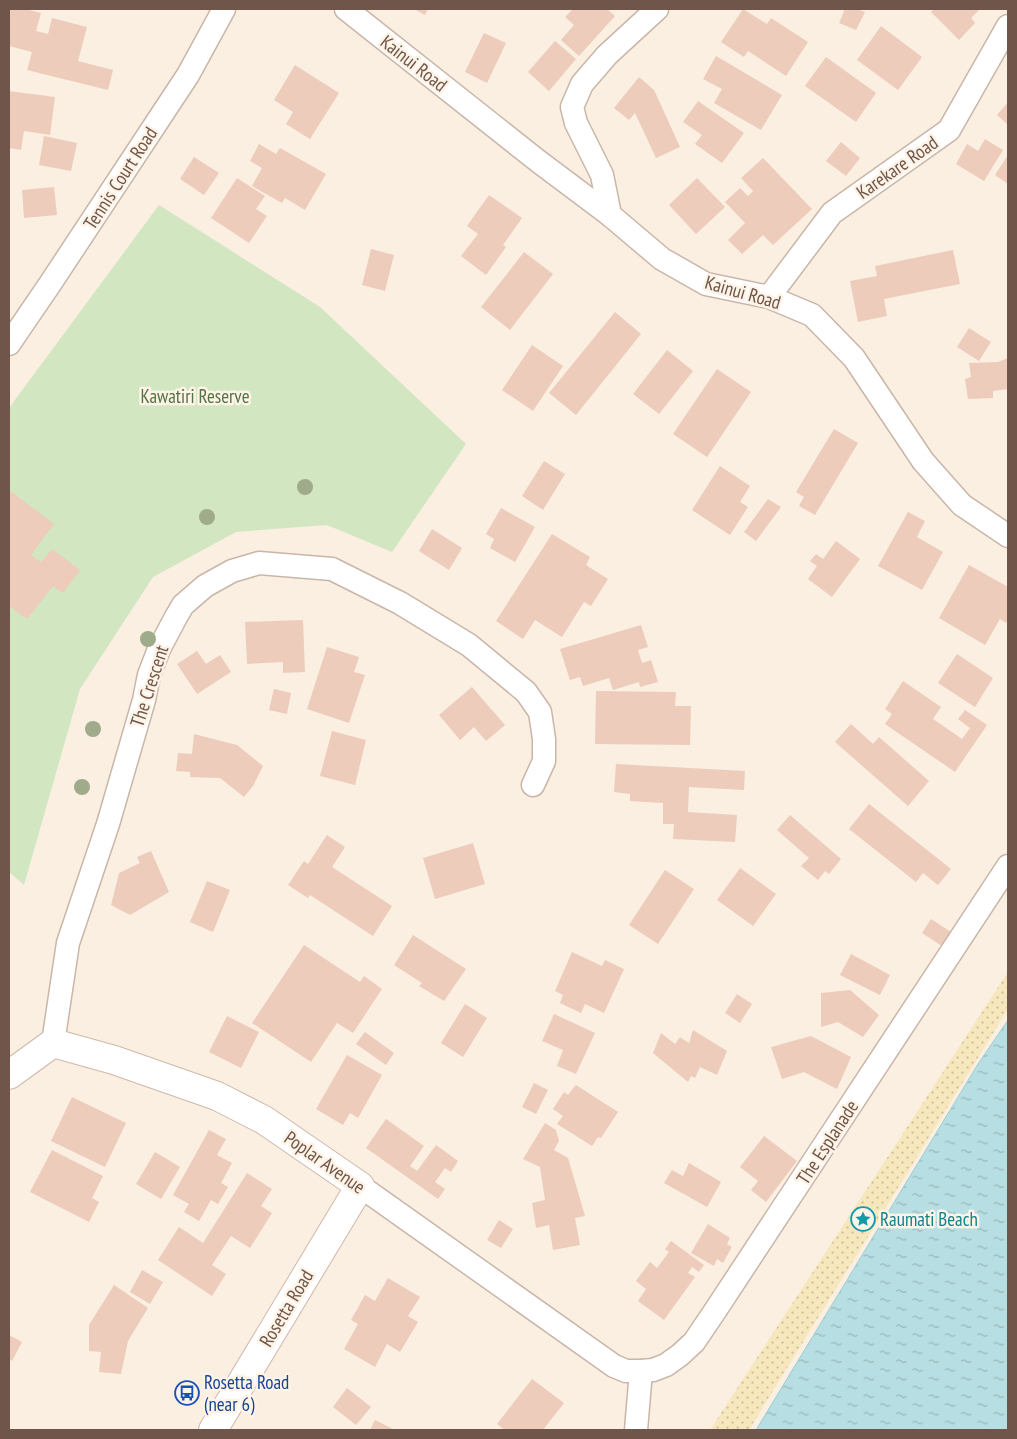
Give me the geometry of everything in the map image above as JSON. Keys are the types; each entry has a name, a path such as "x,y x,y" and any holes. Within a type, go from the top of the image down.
{"main road":[{"path":"9,1074 53,1043"},
{"name":"Poplar Avenue","path":"53,1043 114,1060 217,1096 264,1120 360,1186"},
{"name":"Rosetta Road","path":"213,1430 360,1186"}],"street":[{"name":"Tennis Court Road","path":"9,344 188,75 224,9"},
{"name":"Kainui Road","path":"346,9 538,161 610,215 662,259 706,284 769,297 812,315 854,358 923,462 962,505 1008,536"},
{"path":"610,215 602,175 576,123 572,107 582,84 607,55 657,9"},
{"name":"Karekare Road","path":"769,297 832,213 949,130 1008,26"},
{"name":"The Crescent","path":"53,1043 68,943 108,824 144,700 149,675 159,649 176,616 184,605 205,586 232,571 259,563 332,569 400,603 469,645 526,692 540,712 544,739 544,761 533,785"},
{"name":"The Esplanade","path":"614,1366 626,1371 653,1370 666,1365 694,1342 1008,866"},
{"name":"Poplar Avenue","path":"360,1186 614,1366"},
{"path":"636,1430 641,1371"}],"sand":[{"name":"Raumati Beach","path":"1008,972 1008,1009 749,1430 710,1430"}],"green space":[{"name":"Kawatiri Reserve","path":"159,205 320,307 466,444 392,552 327,525 236,532 153,577 80,689 24,885 9,872 9,408"}],"water":[{"path":"1008,1020 1008,1430 756,1430 978,1064"}],"building":[{"path":"9,9 25,9 41,13 36,31 48,34 52,18 87,27 78,61 113,70 108,90 27,70 32,52 9,46"},
{"path":"414,9 428,9 425,15"},
{"path":"573,9 607,9 615,16 579,56 561,40 574,25 565,17"},
{"path":"743,9 767,24 771,18 808,42 786,76 748,51 744,57 721,42"},
{"path":"845,9 857,9 865,12 856,30 839,23"},
{"path":"934,9 980,9 971,18 975,23 959,40 931,12"},
{"path":"881,26 922,57 898,90 857,60"},
{"path":"484,33 506,43 487,83 465,72"},
{"path":"555,41 576,59 549,91 528,72"},
{"path":"716,56 782,95 761,130 714,103 722,89 703,79"},
{"path":"826,57 876,93 856,122 805,86"},
{"path":"295,65 339,93 310,139 286,124 293,112 274,100"},
{"path":"639,77 654,90 680,147 656,158 635,113 629,120 614,108"},
{"path":"9,91 55,97 50,135 24,131 21,150 9,148"},
{"path":"698,101 744,133 722,163 695,144 702,135 683,122"},
{"path":"1008,102 1008,125 997,115"},
{"path":"44,136 77,143 71,171 39,165"},
{"path":"985,139 1003,150 984,181 956,164 967,144 978,151"},
{"path":"841,142 860,158 846,176 826,161"},
{"path":"259,144 276,154 280,148 326,174 305,210 285,198 282,203 252,186 262,168 250,161"},
{"path":"1008,155 1008,184 995,175"},
{"path":"194,157 219,173 204,195 180,179"},
{"path":"763,158 812,209 773,245 763,235 742,254 728,240 745,223 725,202 740,188 748,196 753,191 741,178"},
{"path":"237,178 265,196 256,209 267,216 249,243 211,218"},
{"path":"697,178 725,207 696,234 669,205"},
{"path":"54,187 57,215 24,218 22,190"},
{"path":"489,195 522,218 503,245 506,247 486,275 461,256 478,234 467,226"},
{"path":"371,249 394,255 385,291 362,285"},
{"path":"953,250 960,284 884,299 887,316 858,322 850,281 877,276 875,266"},
{"path":"524,252 553,274 510,330 481,307"},
{"path":"615,312 641,334 576,415 549,393"},
{"path":"969,328 991,342 979,361 957,347"},
{"path":"532,345 563,366 533,411 502,390"},
{"path":"667,350 693,371 659,414 633,394"},
{"path":"1008,358 1008,389 993,391 993,398 968,399 965,379 971,377 969,363 998,362"},
{"path":"717,369 751,392 707,457 673,434"},
{"path":"834,429 858,443 815,515 799,506 804,497 796,492"},
{"path":"544,461 565,474 543,510 522,496"},
{"path":"720,466 750,486 740,502 748,507 730,535 692,510"},
{"path":"9,490 54,524 31,555 41,562 52,549 80,570 63,593 53,586 27,619 9,606"},
{"path":"768,499 781,507 756,541 744,532"},
{"path":"501,508 535,527 515,562 490,548 494,539 486,534"},
{"path":"908,512 925,521 917,537 943,552 922,590 878,566"},
{"path":"432,529 462,548 449,570 419,551"},
{"path":"552,534 590,557 586,565 608,579 591,606 584,602 562,637 535,620 523,639 496,621"},
{"path":"836,541 860,559 832,597 808,579 817,566 810,561 816,554 823,559"},
{"path":"969,565 1008,587 1008,618 1006,623 1000,619 985,645 939,618"},
{"path":"303,620 305,672 283,673 283,662 247,664 245,622"},
{"path":"641,625 648,647 638,650 642,663 651,660 658,682 640,687 639,682 613,690 609,678 583,686 580,677 570,680 560,649"},
{"path":"327,647 359,657 354,672 365,675 349,723 307,709"},
{"path":"197,651 206,664 220,655 231,672 197,694 177,664"},
{"path":"957,654 993,678 975,707 938,683"},
{"path":"903,681 941,707 933,719 962,739 970,728 958,719 965,710 987,725 955,772 885,724 892,714 885,709"},
{"path":"472,687 505,725 486,741 474,727 460,740 439,715"},
{"path":"274,689 291,693 287,714 269,710"},
{"path":"596,691 676,692 675,706 691,706 690,745 595,744"},
{"path":"851,724 873,744 879,737 929,781 908,806 835,742"},
{"path":"332,731 366,740 355,785 320,776"},
{"path":"194,734 237,745 263,766 253,786 244,797 220,778 190,777 190,772 176,771 178,753 192,754"},
{"path":"616,764 745,771 744,790 689,787 688,812 737,815 735,842 673,839 674,824 663,824 663,803 630,801 630,794 614,792"},
{"path":"869,804 951,869 938,885 923,873 916,882 849,829"},
{"path":"790,815 841,859 829,874 825,871 818,880 801,866 809,858 777,830"},
{"path":"327,835 345,847 332,867 392,906 373,936 310,895 308,898 288,885 304,861 308,864"},
{"path":"473,843 485,884 435,899 423,858"},
{"path":"151,851 169,892 130,915 111,905 119,873 140,863 137,857"},
{"path":"740,868 776,894 753,926 717,900"},
{"path":"665,870 694,889 658,944 629,925"},
{"path":"207,881 230,890 213,932 190,922"},
{"path":"931,919 951,932 942,946 922,933"},
{"path":"413,935 466,969 444,1001 419,986 422,983 394,965"},
{"path":"304,945 360,982 364,976 382,989 353,1033 337,1023 311,1062 252,1023"},
{"path":"572,952 602,966 605,960 624,969 604,1013 585,1004 581,1013 560,1003 563,995 555,991"},
{"path":"851,954 890,975 880,995 840,975"},
{"path":"850,990 879,1015 863,1037 838,1022 821,1027 821,993"},
{"path":"737,994 752,1004 740,1023 725,1013"},
{"path":"465,1004 487,1018 463,1057 441,1043"},
{"path":"554,1014 595,1033 576,1074 557,1066 563,1050 542,1041"},
{"path":"227,1016 259,1032 241,1068 209,1052"},
{"path":"693,1030 727,1051 717,1075 700,1067 695,1078 691,1076 688,1082 653,1053 661,1033 675,1044 680,1037 689,1043"},
{"path":"365,1032 394,1053 386,1065 356,1044"},
{"path":"811,1036 851,1057 837,1089 804,1072 782,1079 771,1047"},
{"path":"347,1055 382,1075 358,1118 350,1113 343,1125 316,1109"},
{"path":"534,1083 548,1090 536,1114 522,1107"},
{"path":"576,1085 618,1112 601,1138 598,1137 592,1146 557,1124 563,1116 553,1109 564,1092 568,1095"},
{"path":"72,1097 126,1123 105,1167 51,1141"},
{"path":"386,1119 424,1146 410,1166 417,1171 436,1145 458,1161 451,1172 445,1168 435,1182 445,1189 438,1199 366,1148"},
{"path":"545,1123 556,1130 559,1141 554,1150 568,1158 585,1216 575,1218 580,1245 553,1250 549,1225 536,1228 532,1203 545,1200 540,1167 523,1159"},
{"path":"209,1130 226,1139 217,1155 232,1163 221,1183 228,1187 218,1204 211,1200 199,1221 184,1212 189,1204 173,1195"},
{"path":"764,1136 797,1161 766,1202 751,1190 758,1181 740,1167"},
{"path":"52,1150 103,1176 92,1198 99,1202 89,1222 30,1192"},
{"path":"155,1152 180,1167 161,1199 136,1184"},
{"path":"689,1163 721,1182 707,1207 664,1183 672,1170 683,1176"},
{"path":"247,1173 272,1189 261,1206 272,1213 250,1248 231,1236 212,1265 226,1274 212,1296 158,1260 179,1227 203,1243"},
{"path":"499,1220 513,1229 501,1248 487,1240"},
{"path":"708,1224 730,1238 727,1244 732,1247 723,1263 717,1259 714,1266 691,1253"},
{"path":"671,1241 704,1265 699,1272 692,1267 688,1273 695,1277 664,1320 638,1301 646,1289 636,1281 650,1262 657,1268 669,1252 665,1249"},
{"path":"142,1270 163,1282 150,1304 130,1292"},
{"path":"388,1278 420,1297 408,1316 418,1322 400,1352 387,1344 375,1367 344,1349 358,1324 351,1320 365,1295 375,1301"},
{"path":"114,1285 148,1308 128,1341 121,1374 99,1372 101,1352 89,1351 89,1325"},
{"path":"9,1335 22,1342 12,1361 9,1359"},
{"path":"532,1379 564,1403 543,1430 505,1430 497,1424"},
{"path":"347,1388 371,1407 356,1425 333,1407"},
{"path":"375,1420 395,1430 370,1430"}],"place":[{"name":"Raumati Beach","path":"863,1219"},
{"name":"Rosetta Road (near 6)","path":"187,1393"}]}
